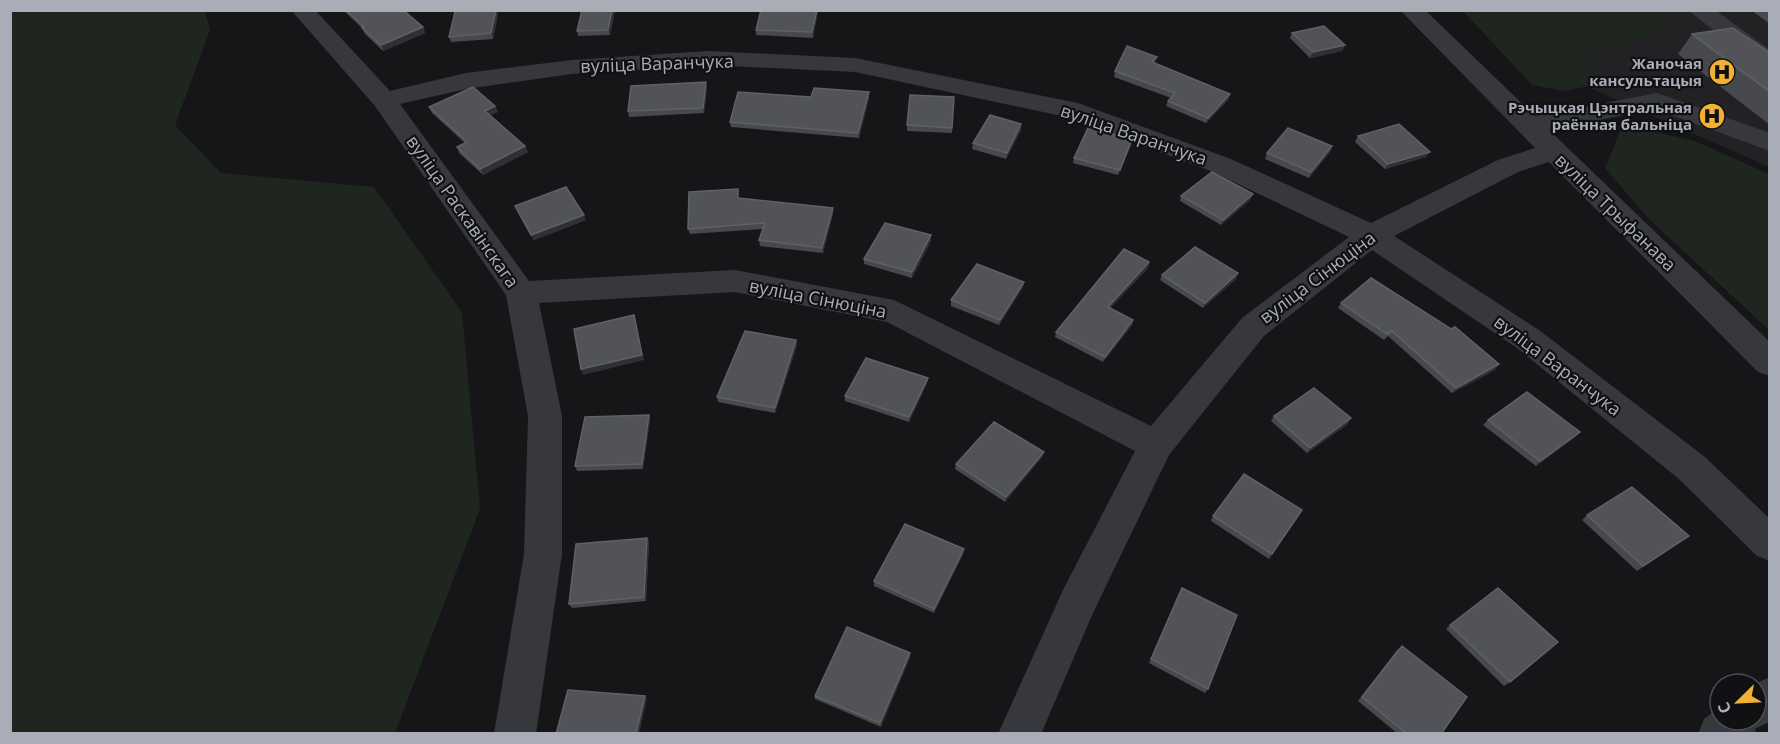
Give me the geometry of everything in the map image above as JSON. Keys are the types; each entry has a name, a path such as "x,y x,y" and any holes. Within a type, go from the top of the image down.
{"street":[{"name":"вуліца Раскавінскага","path":"302,10 384,100 521,293 545,416 543,554 515,734"},
{"name":"вуліца Трыфанава","path":"1411,10 1770,363"},
{"path":"1699,10 1766,59"},
{"name":"вуліца Варанчука","path":"384,100 466,81 572,67 710,58 855,65 1069,110 1221,165 1371,235 1528,339 1692,468 1770,544"},
{"path":"1528,126 1657,101 1770,142"},
{"name":"вуліца Сінюціна","path":"1019,734 1077,603 1156,445 1252,327 1371,235 1508,166 1554,151"},
{"name":"вуліца Сінюціна","path":"521,293 735,281 894,312 1156,445"}],"shaded area":[{"path":"10,11 205,11 210,30 175,125 221,173 374,187 462,312 480,509 395,733 11,733"},
{"path":"1463,11 1653,11 1670,28 1585,56 1611,81 1566,91 1532,85"},
{"name":"Рэчыцкая Цэнтральная раённая бальніца","path":"1480,11 1769,11 1769,167 1540,66"},
{"path":"1623,125 1695,141 1769,174 1769,330 1650,220 1605,168"}],"building":[{"path":"346,10 403,10 423,27 381,45"},
{"path":"496,10 491,33 449,37 455,12"},
{"path":"582,10 612,10 608,30 577,31"},
{"path":"761,10 817,10 812,32 756,30"},
{"path":"1324,26 1345,45 1313,52 1292,33"},
{"path":"1733,28 1770,53 1770,92 1692,34"},
{"path":"1127,46 1157,57 1152,62 1230,94 1208,118 1168,101 1175,93 1115,71"},
{"path":"706,82 703,108 628,111 631,86"},
{"path":"473,87 495,106 485,111 525,146 480,169 457,147 467,142 429,107"},
{"path":"814,88 869,92 858,133 730,122 738,92 811,97"},
{"path":"910,95 954,97 952,128 907,125"},
{"path":"990,115 1021,124 1007,153 973,143"},
{"path":"1399,124 1430,152 1388,164 1358,136"},
{"path":"1088,128 1132,139 1120,170 1074,158"},
{"path":"1288,128 1332,146 1311,172 1267,153"},
{"path":"1212,172 1253,194 1223,220 1181,196"},
{"path":"566,187 584,215 531,235 515,206"},
{"path":"738,189 738,198 833,208 822,248 759,240 765,223 688,229 689,192"},
{"path":"885,223 931,235 912,272 864,259"},
{"path":"1195,247 1238,273 1205,303 1162,275"},
{"path":"1124,249 1149,262 1108,307 1133,320 1105,357 1056,332"},
{"path":"977,264 1024,282 1000,320 951,300"},
{"path":"1371,278 1451,329 1455,327 1499,364 1456,388 1392,331 1387,334 1341,303"},
{"path":"634,315 642,355 581,369 574,329"},
{"path":"745,331 796,340 775,408 717,397"},
{"path":"866,358 928,378 909,417 845,396"},
{"path":"1314,388 1351,418 1310,448 1274,416"},
{"path":"1527,392 1580,432 1540,461 1488,420"},
{"path":"649,415 642,464 575,466 585,417"},
{"path":"994,422 1044,452 1006,497 956,464"},
{"path":"1244,474 1302,510 1272,554 1213,516"},
{"path":"1632,487 1689,536 1643,566 1587,515"},
{"path":"905,524 964,549 934,609 874,581"},
{"path":"647,538 644,597 569,604 576,544"},
{"path":"1182,588 1237,615 1208,689 1151,659"},
{"path":"1498,588 1558,642 1510,682 1450,625"},
{"path":"847,627 910,653 880,723 815,696"},
{"path":"1402,646 1467,697 1441,734 1407,734 1362,697"},
{"path":"568,690 645,696 636,734 556,734"}],"place":[{"name":"Жаночая кансультацыя","path":"1722,72"},
{"name":"Рэчыцкая Цэнтральная раённая бальніца","path":"1712,116"}]}
